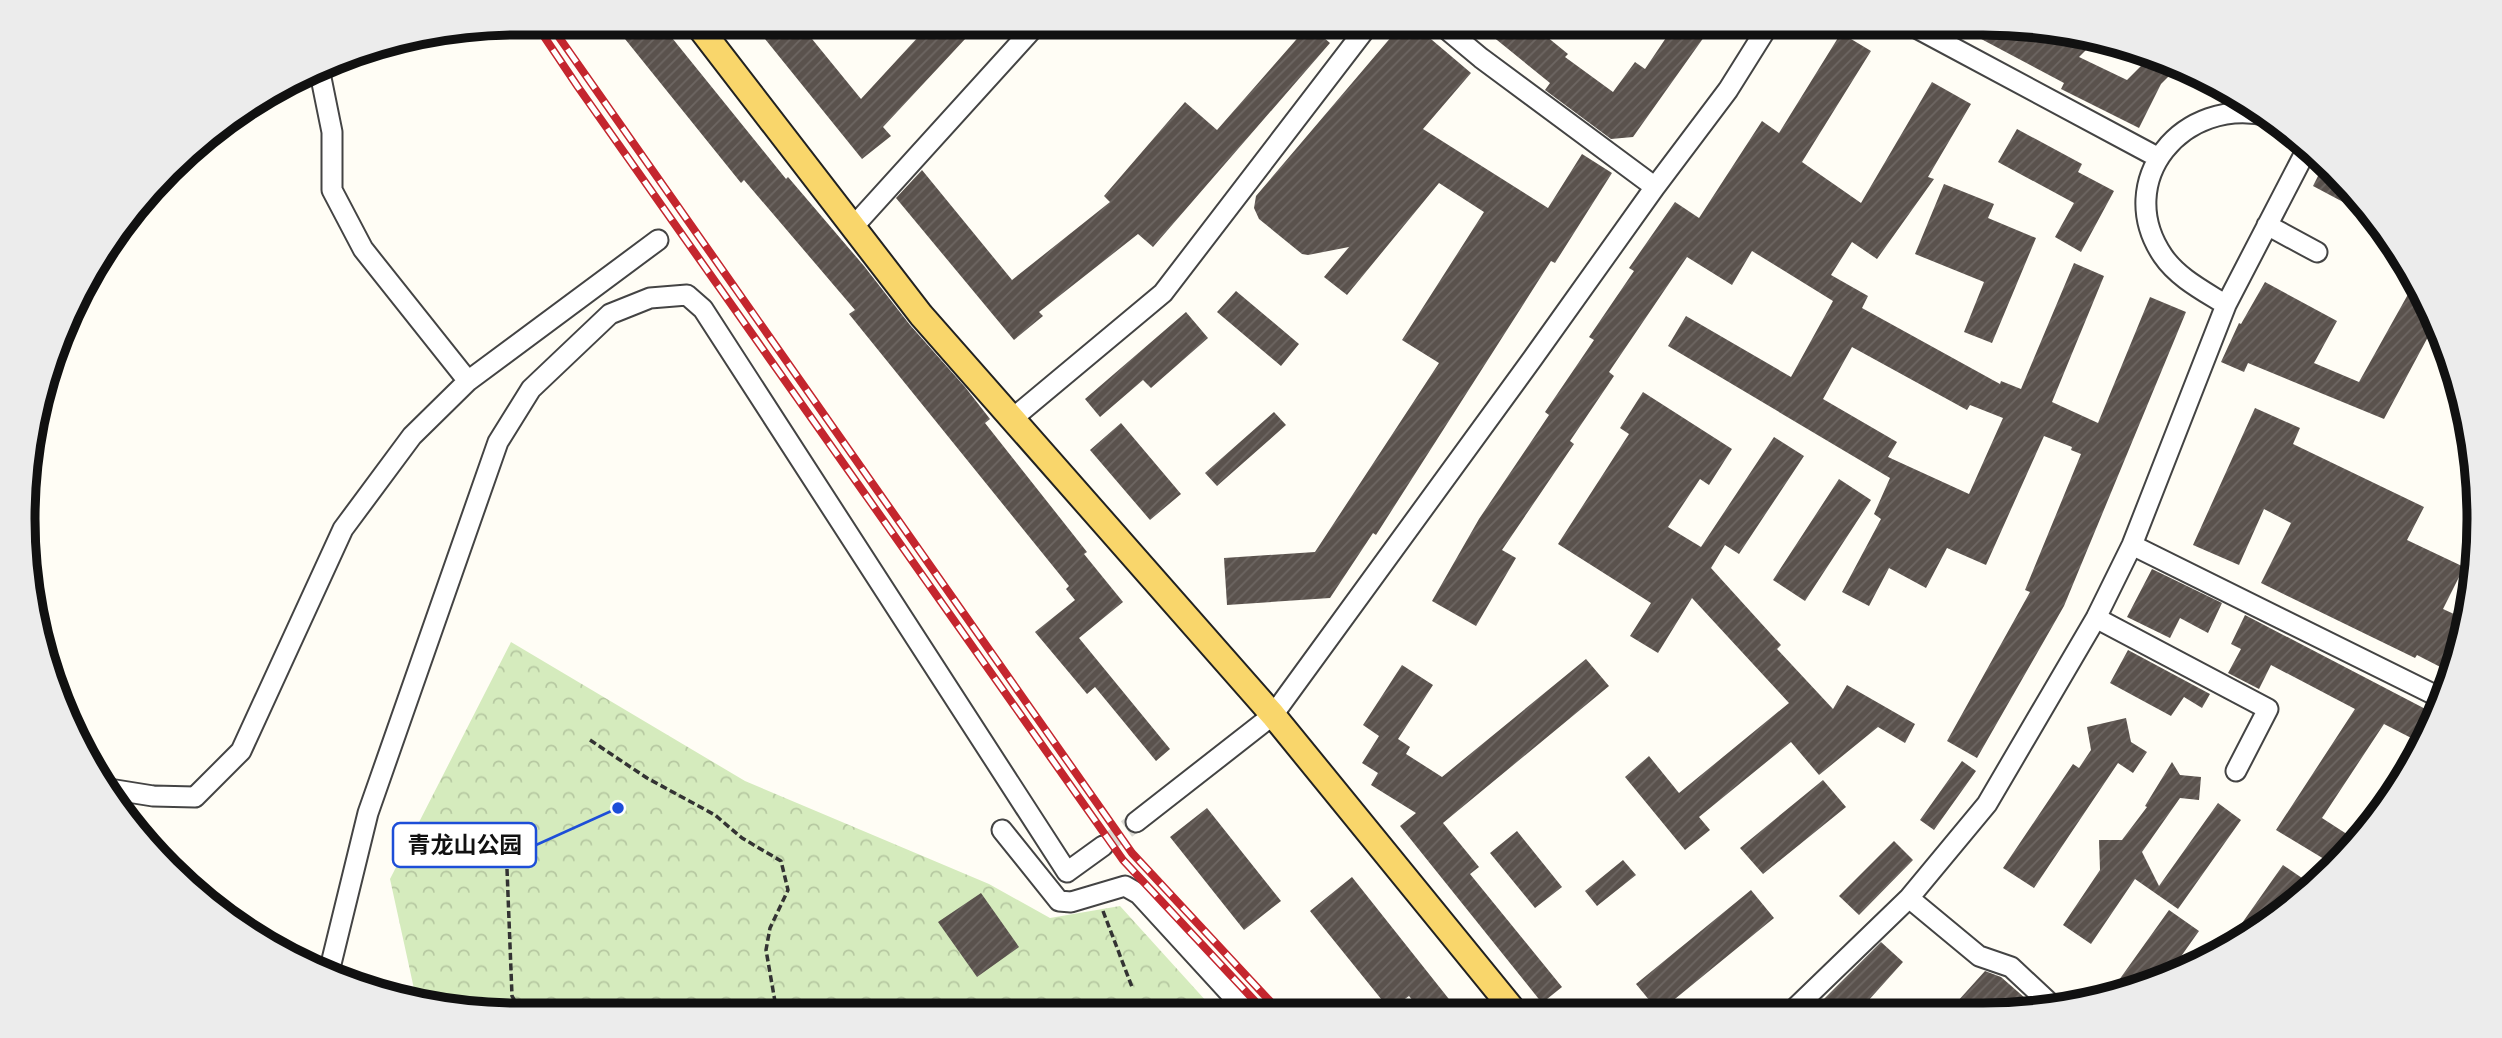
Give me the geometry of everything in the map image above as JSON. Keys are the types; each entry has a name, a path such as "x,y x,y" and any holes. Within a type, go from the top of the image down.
{"main road":[{"path":"705,35 921,315 1273,715 1508,1003"}],"street":[{"path":"853,227 1027,35"},
{"path":"1012,419 1163,293 1361,35"},
{"path":"1453,35 1655,187"},
{"path":"1136,822 1273,715 1728,90 1762,35"},
{"path":"1929,35 2159,158"},
{"path":"320,78 332,132 332,191 363,249 468,381"},
{"path":"2226,305 2172,267 2150,229 2147,200 2159,158 2179,134 2206,118 2237,111 2244,112"},
{"path":"1799,1003 1909,898 1987,804 2096,618 2132,545 2226,305 2303,156"},
{"path":"2267,225 2317,252"},
{"path":"119,791 153,796 195,797 241,751 344,529 412,436 468,381 658,240"},
{"path":"331,965 368,813 498,442 531,390 610,314 650,298 687,295 704,309 1067,872 1103,846"},
{"path":"2132,545 2434,694"},
{"path":"2096,618 2268,709 2236,771"},
{"path":"1002,830 1059,901 1071,902 1125,886 1139,894 1239,1003"},
{"path":"1909,898 1979,956 2011,967 2045,999"}],"path":[{"path":"590,740 647,778 715,815 742,838 781,861 788,890 770,928 766,950 775,1003"},
{"path":"508,869 512,996 516,1003"},
{"path":"1097,894 1132,987"}],"green space":[{"path":"511,642 745,781 989,884 1050,918 1120,906 1208,1003 519,1003 456,999 415,992 390,879"}],"building":[{"path":"630,35 670,35 786,179 788,177 864,266 990,419 985,423 1123,602 1079,638 1170,749 1156,761 1095,687 1087,694 1035,632 1075,600 1066,589 1069,586 849,314 855,310 744,180 741,183 625,39"},
{"path":"762,35 809,35 861,99 920,35 969,35 883,127 891,136 862,159"},
{"path":"1300,35 1321,35 1330,43 1153,247 1138,234 1039,312 1043,316 1014,340 896,198 922,170 1012,280 1110,202 1104,196 1185,102 1217,130"},
{"path":"1393,35 1426,35 1471,73 1423,129 1548,208 1582,154 1612,173 1555,263 1551,261 1376,535 1373,533 1330,598 1227,605 1224,558 1315,552 1439,363 1402,340 1484,212 1439,183 1347,295 1324,277 1349,247 1302,254 1259,219 1254,208 1256,196"},
{"path":"1491,35 1545,35 1568,54 1565,57 1613,92 1635,62 1645,69 1668,35 1705,35 1633,137 1611,139 1545,90 1550,83"},
{"path":"1840,35 1871,51 1802,162 1861,203 1932,82 1971,104 1928,177 1934,179 1877,259 1852,242 1831,275 1868,296 1862,308 2000,384 2001,381 2021,389 2074,263 2104,276 2052,402 2098,423 2150,297 2186,312 2064,606 1977,758 1947,741 2030,592 2025,590 2081,454 2071,450 2072,447 2044,436 1986,565 1947,548 1926,588 1889,568 1869,606 1842,592 1881,519 1874,514 1890,478 1668,346 1686,316 1791,377 1833,301 1752,251 1732,285 1687,257 1609,372 1614,376 1570,441 1574,444 1502,550 1516,558 1476,626 1432,601 1479,519 1549,415 1545,412 1594,340 1589,337 1634,271 1629,268 1675,202 1699,218 1762,121 1779,133","holes":["1852,347 1967,410 1970,405 2003,418 1969,494 1888,457 1897,442 1823,399"]},
{"path":"1974,35 2046,39 2089,47 2079,57 2127,80 2144,63 2171,74 2161,84 2139,128 2061,89 2064,83"},
{"path":"2017,129 2082,164 2078,172 2114,191 2081,252 2055,237 2074,203 1998,162"},
{"path":"2320,172 2353,207 2313,186"},
{"path":"1944,184 1994,204 1988,218 2036,238 1992,343 1964,332 1984,282 1915,254"},
{"path":"2265,282 2337,321 2314,363 2359,382 2410,291 2430,334 2384,419 2248,363 2244,372 2221,362 2239,323 2241,324"},
{"path":"1236,291 1299,344 1281,366 1217,312"},
{"path":"1186,312 1208,338 1151,388 1143,380 1100,417 1085,399"},
{"path":"1643,392 1732,449 1709,485 1700,479 1668,527 1701,547 1774,437 1804,456 1739,554 1725,545 1711,568 1781,645 1777,649 1833,709 1847,685 1915,724 1905,743 1878,727 1819,775 1791,742 1699,817 1710,830 1685,850 1625,777 1649,756 1679,793 1789,703 1692,598 1658,653 1630,636 1651,603 1558,544 1629,434 1620,428"},
{"path":"2255,408 2300,428 2293,444 2424,507 2407,540 2464,567 2443,609 2457,616 2443,668 2417,655 2415,658 2261,583 2291,523 2264,509 2239,565 2193,545"},
{"path":"1274,412 1286,425 1217,486 1205,473"},
{"path":"1121,423 1181,494 1150,520 1090,450"},
{"path":"1839,479 1871,500 1805,601 1773,580"},
{"path":"2152,569 2222,603 2208,633 2180,618 2170,638 2127,617"},
{"path":"2245,615 2427,710 2414,739 2384,724 2322,818 2349,836 2326,860 2276,830 2355,709 2271,665 2259,689 2228,673 2241,649 2231,644"},
{"path":"2128,650 2210,694 2202,708 2184,697 2171,716 2110,683"},
{"path":"1586,659 1609,686 1443,823 1479,867 1470,874 1562,987 1542,1003 1400,826 1416,813 1371,785 1378,773 1362,763 1379,736 1363,725 1402,665 1433,685 1398,739 1410,747 1406,754 1442,777"},
{"path":"2126,718 2131,742 2147,752 2133,773 2118,763 2034,888 2003,868 2073,764 2079,768 2091,750 2087,727"},
{"path":"1962,761 1976,771 1934,830 1920,820"},
{"path":"2172,762 2180,775 2201,777 2199,800 2180,798 2142,852 2159,886 2218,803 2241,820 2178,909 2135,879 2091,944 2063,925 2100,870 2099,840 2122,840 2147,807 2145,806"},
{"path":"1823,780 1846,807 1763,874 1740,848"},
{"path":"1207,808 1281,901 1244,930 1170,837"},
{"path":"1517,831 1562,887 1535,908 1490,853"},
{"path":"1894,841 1913,860 1859,915 1839,896"},
{"path":"1623,860 1636,875 1597,906 1585,891"},
{"path":"2283,865 2305,880 2278,903 2237,931"},
{"path":"1352,877 1452,1003 1415,1003 1409,996 1400,1003 1384,1003 1310,911"},
{"path":"1751,890 1774,918 1670,1003 1652,1003 1636,984"},
{"path":"981,893 1019,947 977,977 938,922"},
{"path":"2169,910 2199,931 2177,962 2122,982 2119,980"},
{"path":"1881,942 1903,962 1866,1003 1820,1003"},
{"path":"1985,971 2001,977 2025,998 2015,1002 1957,1002"}],"tunnel":[{"path":"1103,846 1136,822"}],"railway":[{"path":"543,35 1123,860 1257,1003"},
{"path":"557,35 1132,853 1272,1003"}],"place":[{"name":"青龙山公园","path":"618,808"}]}
